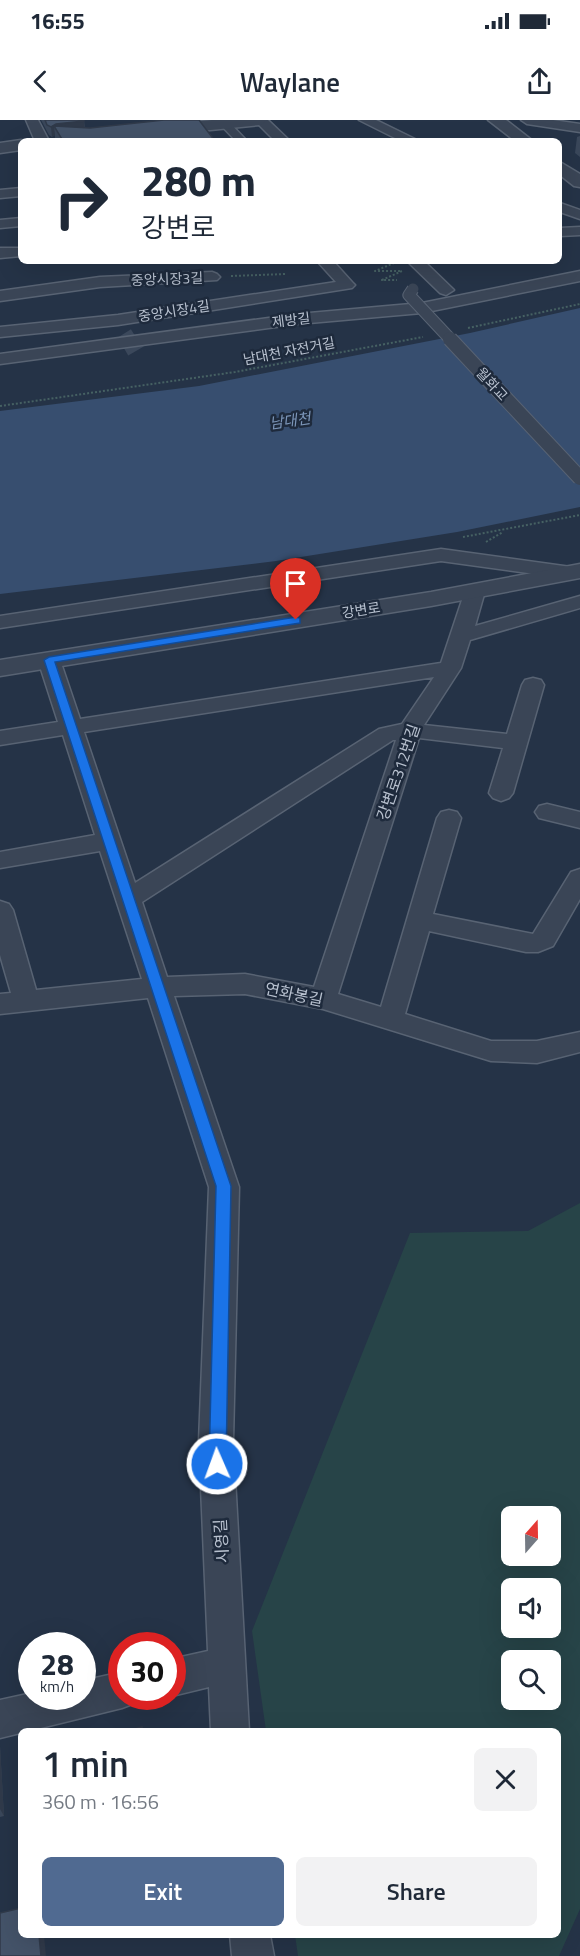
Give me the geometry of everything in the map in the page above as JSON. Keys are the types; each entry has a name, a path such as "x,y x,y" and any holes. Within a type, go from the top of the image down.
{"street":[{"path":"32,120 41,138"},
{"path":"146,132 204,130 222,122 260,120 280,138"},
{"path":"365,120 405,138"},
{"path":"496,120 521,138"},
{"path":"527,120 580,128"},
{"path":"222,122 239,138"},
{"path":"0,148 18,145"},
{"path":"562,168 580,182"},
{"path":"0,194 18,192"},
{"path":"562,208 580,215"},
{"path":"0,224 18,222"},
{"path":"562,232 580,231"},
{"path":"0,253 18,252"},
{"path":"207,306 212,264"},
{"path":"418,264 446,290"},
{"name":"중앙시장4길","path":"0,332 122,326 207,306 347,285 330,266"},
{"name":"제방길","path":"0,359 298,319 422,308 580,276"},
{"path":"97,277 122,326"},
{"name":"중앙시장3길","path":"0,296 97,277 212,277"},
{"name":"월화교","path":"413,289 409,295 580,478"},
{"path":"0,622 441,555 576,572"},
{"name":"강변로","path":"0,668 475,591 576,572"},
{"name":"강변로312번길","path":"323,999 410,730 420,711 435,693 450,668 475,591"},
{"path":"461,636 580,602"},
{"name":"시영길","path":"49,660 224,1186 216,1441 230,1728"},
{"path":"0,738 450,668"},
{"path":"501,792 533,686"},
{"path":"128,898 380,737 410,730 515,742"},
{"path":"547,812 580,820"},
{"path":"390,1020 449,818"},
{"path":"0,860 109,841"},
{"path":"419,920 526,944 538,943 544,939 580,878"},
{"path":"2,925 13,1003"},
{"name":"연화봉길","path":"13,1003 158,987 245,984 323,999 492,1051 537,1052 580,1042"},
{"path":"186,1675 227,1665"},
{"path":"0,1719 108,1693"},
{"path":"250,1938 253,1956"}],"path":[{"path":"392,264 375,271 402,271 382,280 400,279"},
{"name":"중앙시장3길","path":"212,277 330,266"},
{"path":"458,330 580,304"},
{"name":"남대천 자전거길","path":"0,406 235,372 424,336"}],"green space":[{"path":"580,1203 580,1909 559,1956 298,1956 295,1938 561,1938 561,1728 266,1728 252,1631 410,1233 528,1231"}],"water":[{"name":"남대천","path":"580,308 580,507 457,532 276,561 0,594 0,411 199,386 470,333"}],"building":[{"path":"45,120 84,121 56,124 51,127"},
{"path":"164,120 199,120 213,138 61,138 54,126 90,128"},
{"path":"18,1909 18,1938 39,1938 41,1956 0,1956 0,1913"}],"tunnel":[{"path":"125,333 130,341"},
{"path":"129,339 136,351"}],"route":[{"path":"217,1464 224,1186 49,660 296,620"}]}
